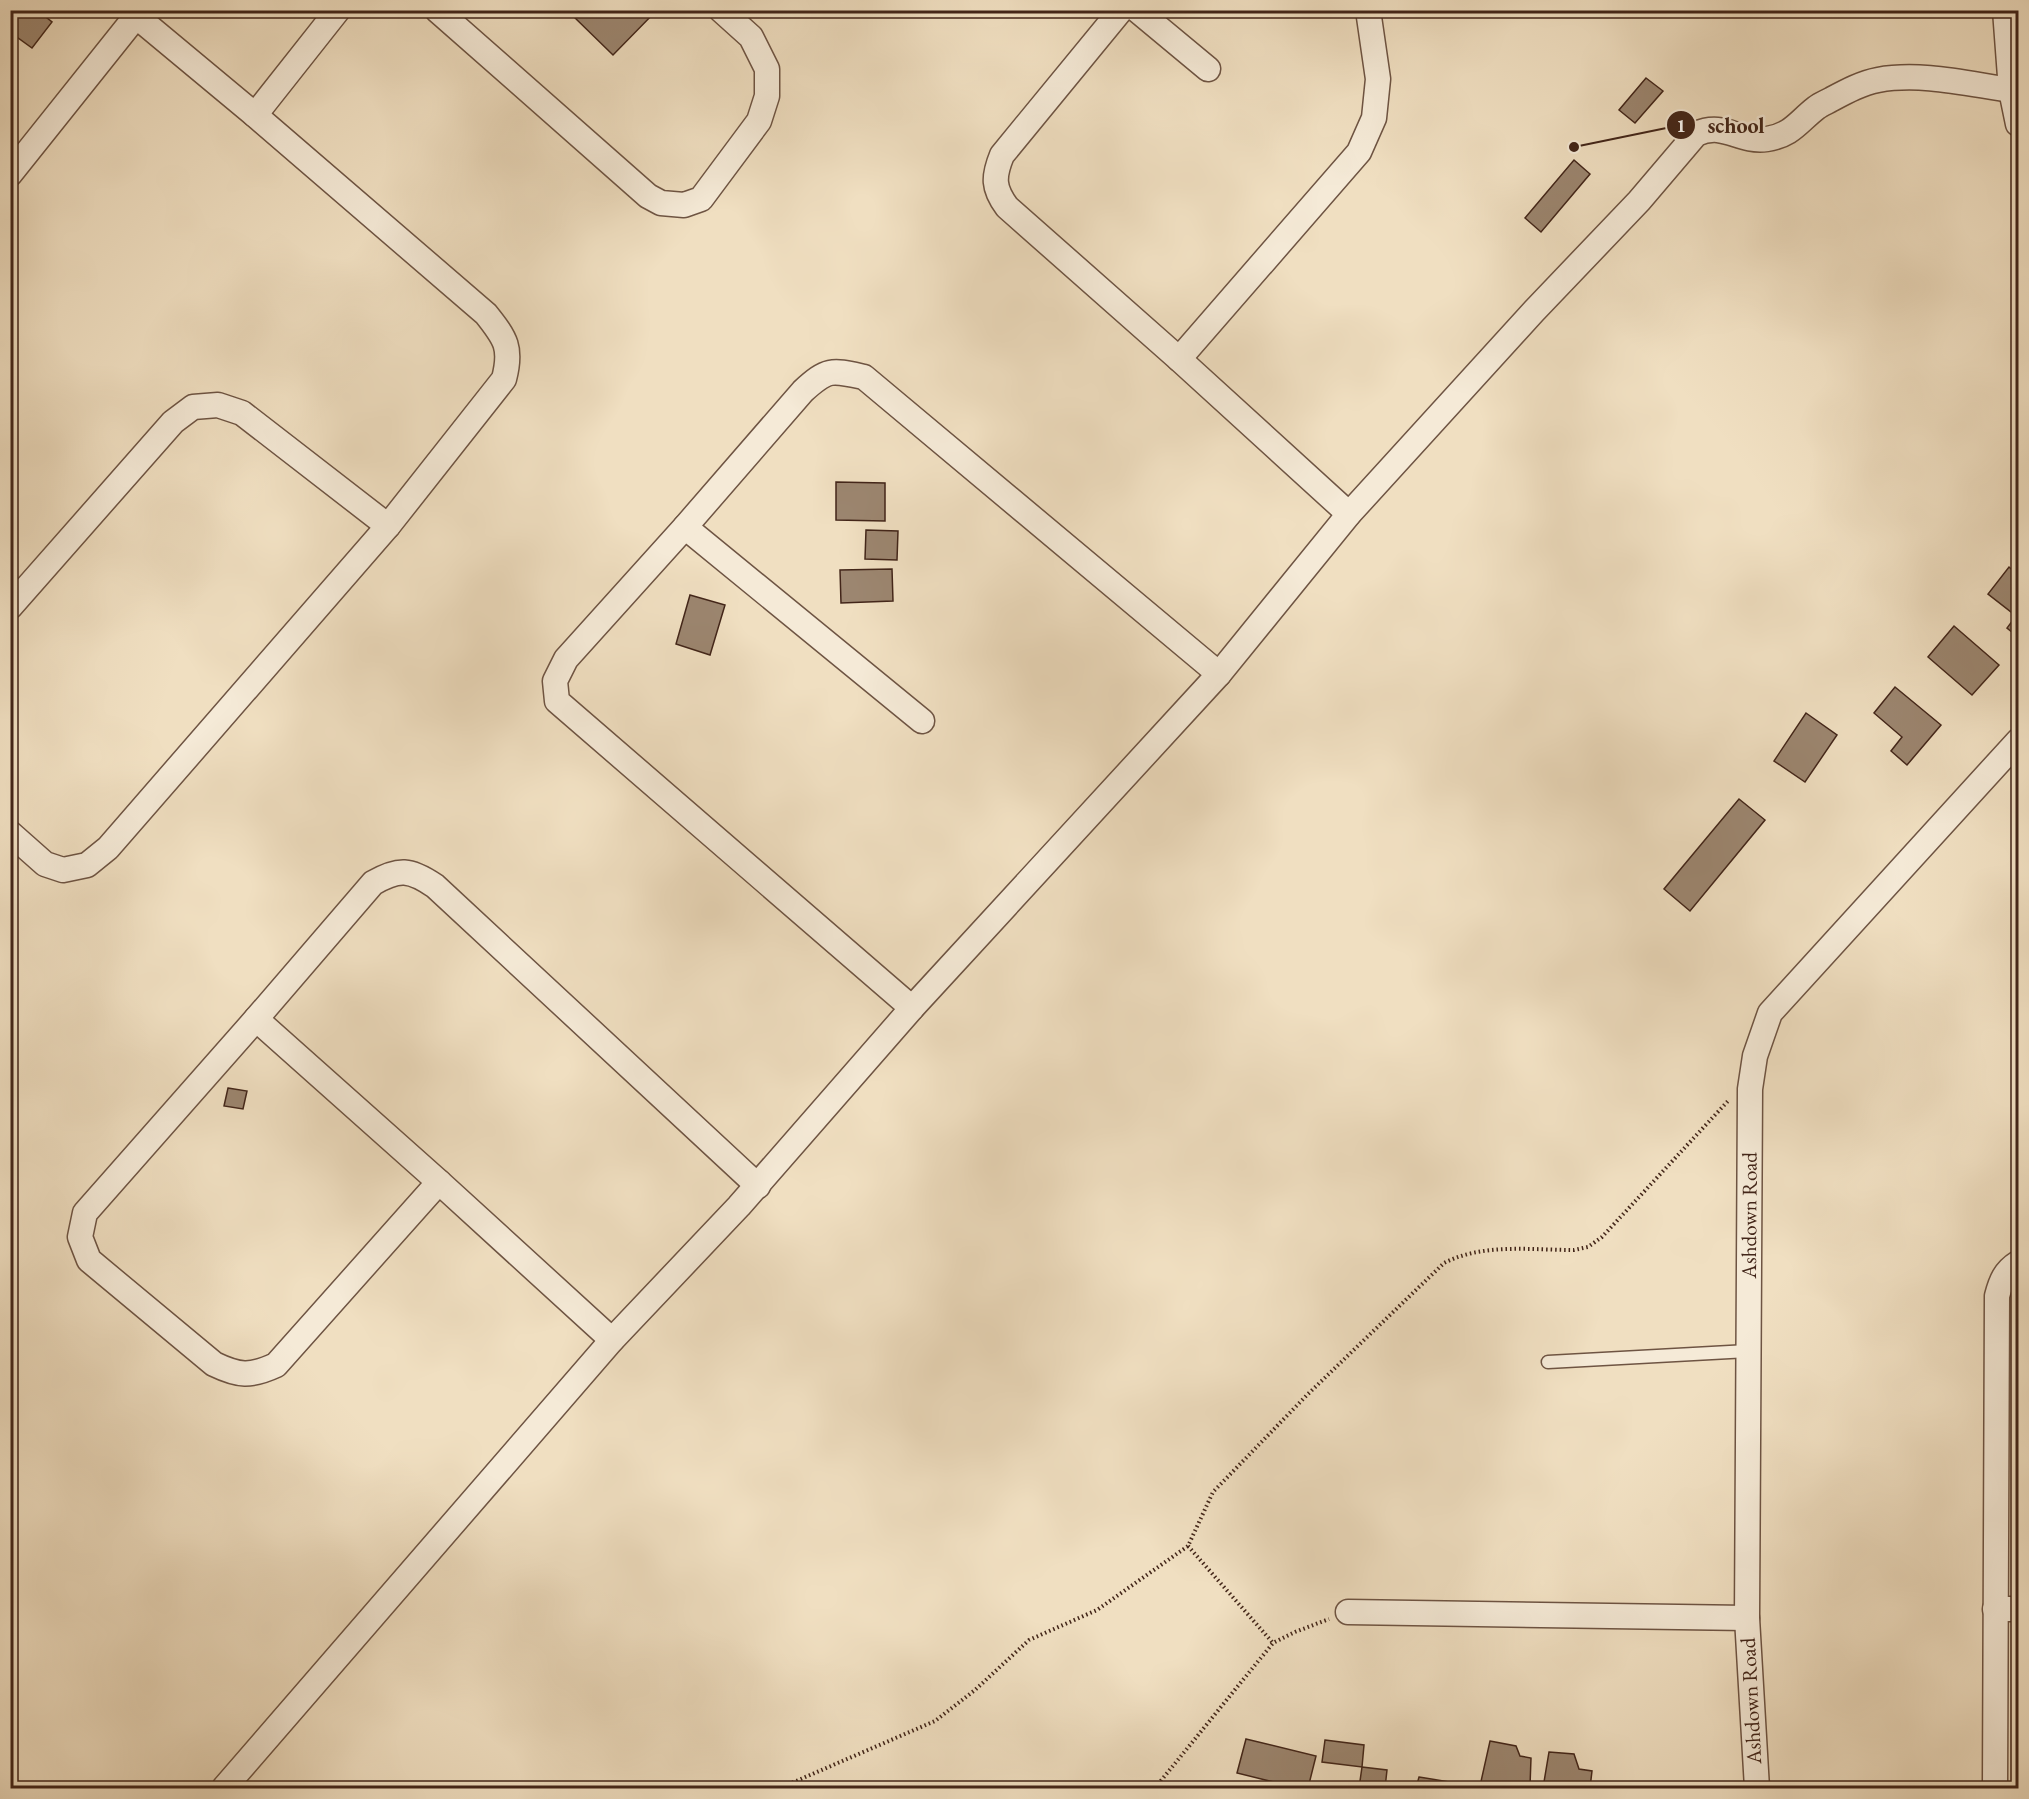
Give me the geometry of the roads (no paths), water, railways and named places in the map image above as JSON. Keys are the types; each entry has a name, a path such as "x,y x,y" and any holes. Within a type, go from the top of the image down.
{"street":[{"path":"255,114 338,10"},
{"path":"437,10 648,196 662,203 684,205 701,199 759,121 767,96 767,69 752,37 720,10"},
{"path":"1121,10 1002,155 995,172 997,194 1007,207 1349,514"},
{"path":"1137,10 1208,69"},
{"path":"1179,359 1359,152 1374,118 1378,79 1368,10"},
{"path":"2005,10 2011,90 2019,124"},
{"path":"10,174 139,14 486,314 503,334 509,359 504,380 388,526 108,849 87,865 63,870 45,864 10,833"},
{"path":"224,1788 612,1340 758,1186 912,1008 1219,674 1349,514 1518,328 1640,201 1696,135 1708,129 1725,131 1752,140 1768,139 1788,133 1816,108 1853,88 1878,80 1905,77 1932,78 2011,90"},
{"path":"912,1008 557,701 555,681 566,659 685,527 795,399 820,375 839,372 864,377 1219,674"},
{"path":"10,607 173,423 193,407 218,405 242,413 388,526"},
{"path":"685,527 922,721"},
{"name":"Ashdown Road","path":"1757,1788 1747,1618 1750,1089 1755,1056 1770,1013 2019,741"},
{"path":"439,1182 276,1365 258,1373 233,1373 214,1364 89,1260 80,1237 85,1213 256,1020 373,883 392,872 417,874 435,886 758,1186"},
{"path":"256,1020 439,1182 612,1340"},
{"path":"1995,1788 2007,1609 1997,1296 2001,1281 2007,1271 2019,1263"},
{"path":"1348,1612 1747,1618"}],"lane":[{"path":"1548,1362 1748,1351"}],"place":[{"name":"school","path":"1574,147"}]}
